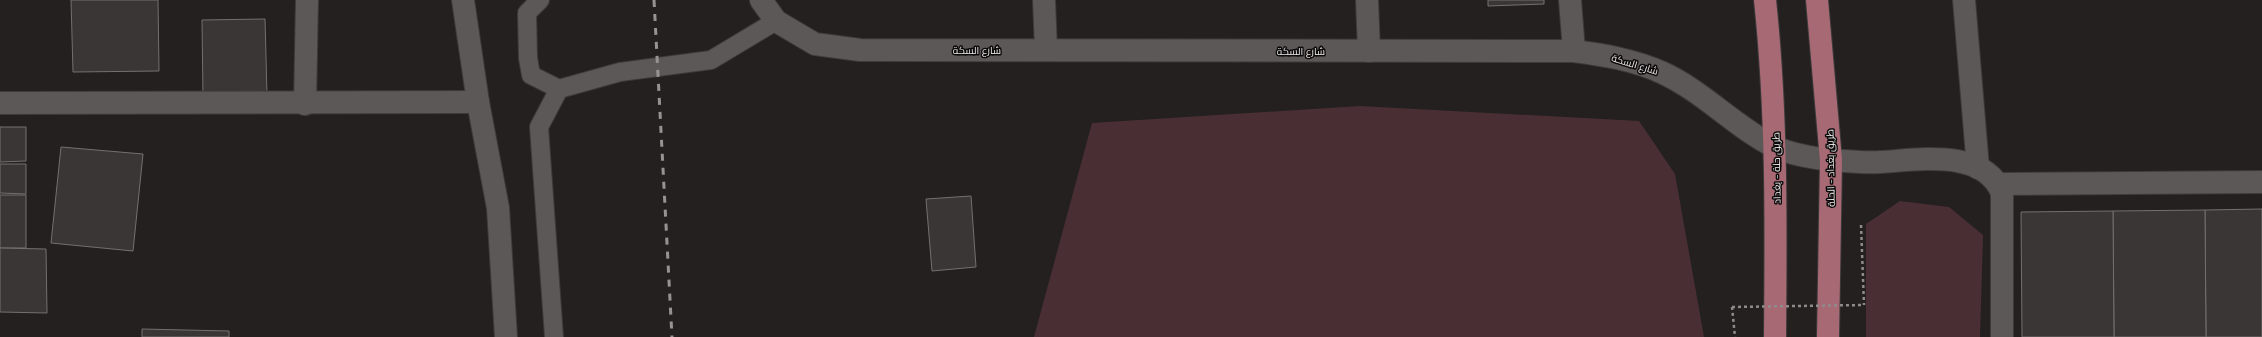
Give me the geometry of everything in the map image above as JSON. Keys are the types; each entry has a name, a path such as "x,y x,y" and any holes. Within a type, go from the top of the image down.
{"main road":[{"name":"طريق حلة - بغداد","path":"1765,0 1772,66 1776,147 1775,337"},
{"name":"طريق بغداد - الحلة","path":"1817,0 1831,160 1828,337"}],"street":[{"path":"305,104 307,0"},
{"path":"463,0 478,102 498,208 506,337"},
{"name":"شارع السكة","path":"761,0 776,21 815,44 860,50 1574,51 1619,58 1662,72 1702,95 1756,136 1793,154 1831,160 1881,162 1922,158 1941,159 1978,168"},
{"path":"1044,0 1046,50"},
{"path":"1367,0 1369,51"},
{"path":"1570,0 1574,51"},
{"path":"1964,0 1978,168 1989,174 1998,184 2002,194 2002,337"},
{"path":"0,103 305,104 478,102"},
{"path":"1998,184 2262,182"}],"lane":[{"path":"540,0 527,13 528,58 531,75 559,89 620,72 711,60 776,21"},
{"path":"554,337 540,127 559,89"}],"path":[{"path":"1735,337 1732,307 1864,305 1862,250"}],"shaded area":[{"path":"1360,106 1639,121 1675,174 1704,337 1034,337 1092,123"},
{"path":"1900,201 1949,207 1983,235 1980,337 1866,337 1866,224"}],"building":[{"path":"71,0 158,0 159,71 73,72"},
{"path":"1488,0 1544,0 1544,4 1488,6"},
{"path":"265,19 267,96 203,97 202,20"},
{"path":"0,127 26,127 26,161 0,162"},
{"path":"61,147 143,154 133,251 51,243"},
{"path":"0,164 26,164 26,194 0,193"},
{"path":"0,195 26,195 26,248 0,248"},
{"path":"971,196 976,267 932,271 926,199"},
{"path":"2262,209 2262,337 2206,337 2205,210"},
{"path":"2205,210 2206,337 2114,337 2113,211"},
{"path":"2113,211 2114,337 2022,337 2021,212"},
{"path":"0,248 46,249 47,313 0,312"},
{"path":"142,329 229,331 229,337 142,337"}],"railway":[{"path":"654,0 672,337"}]}
